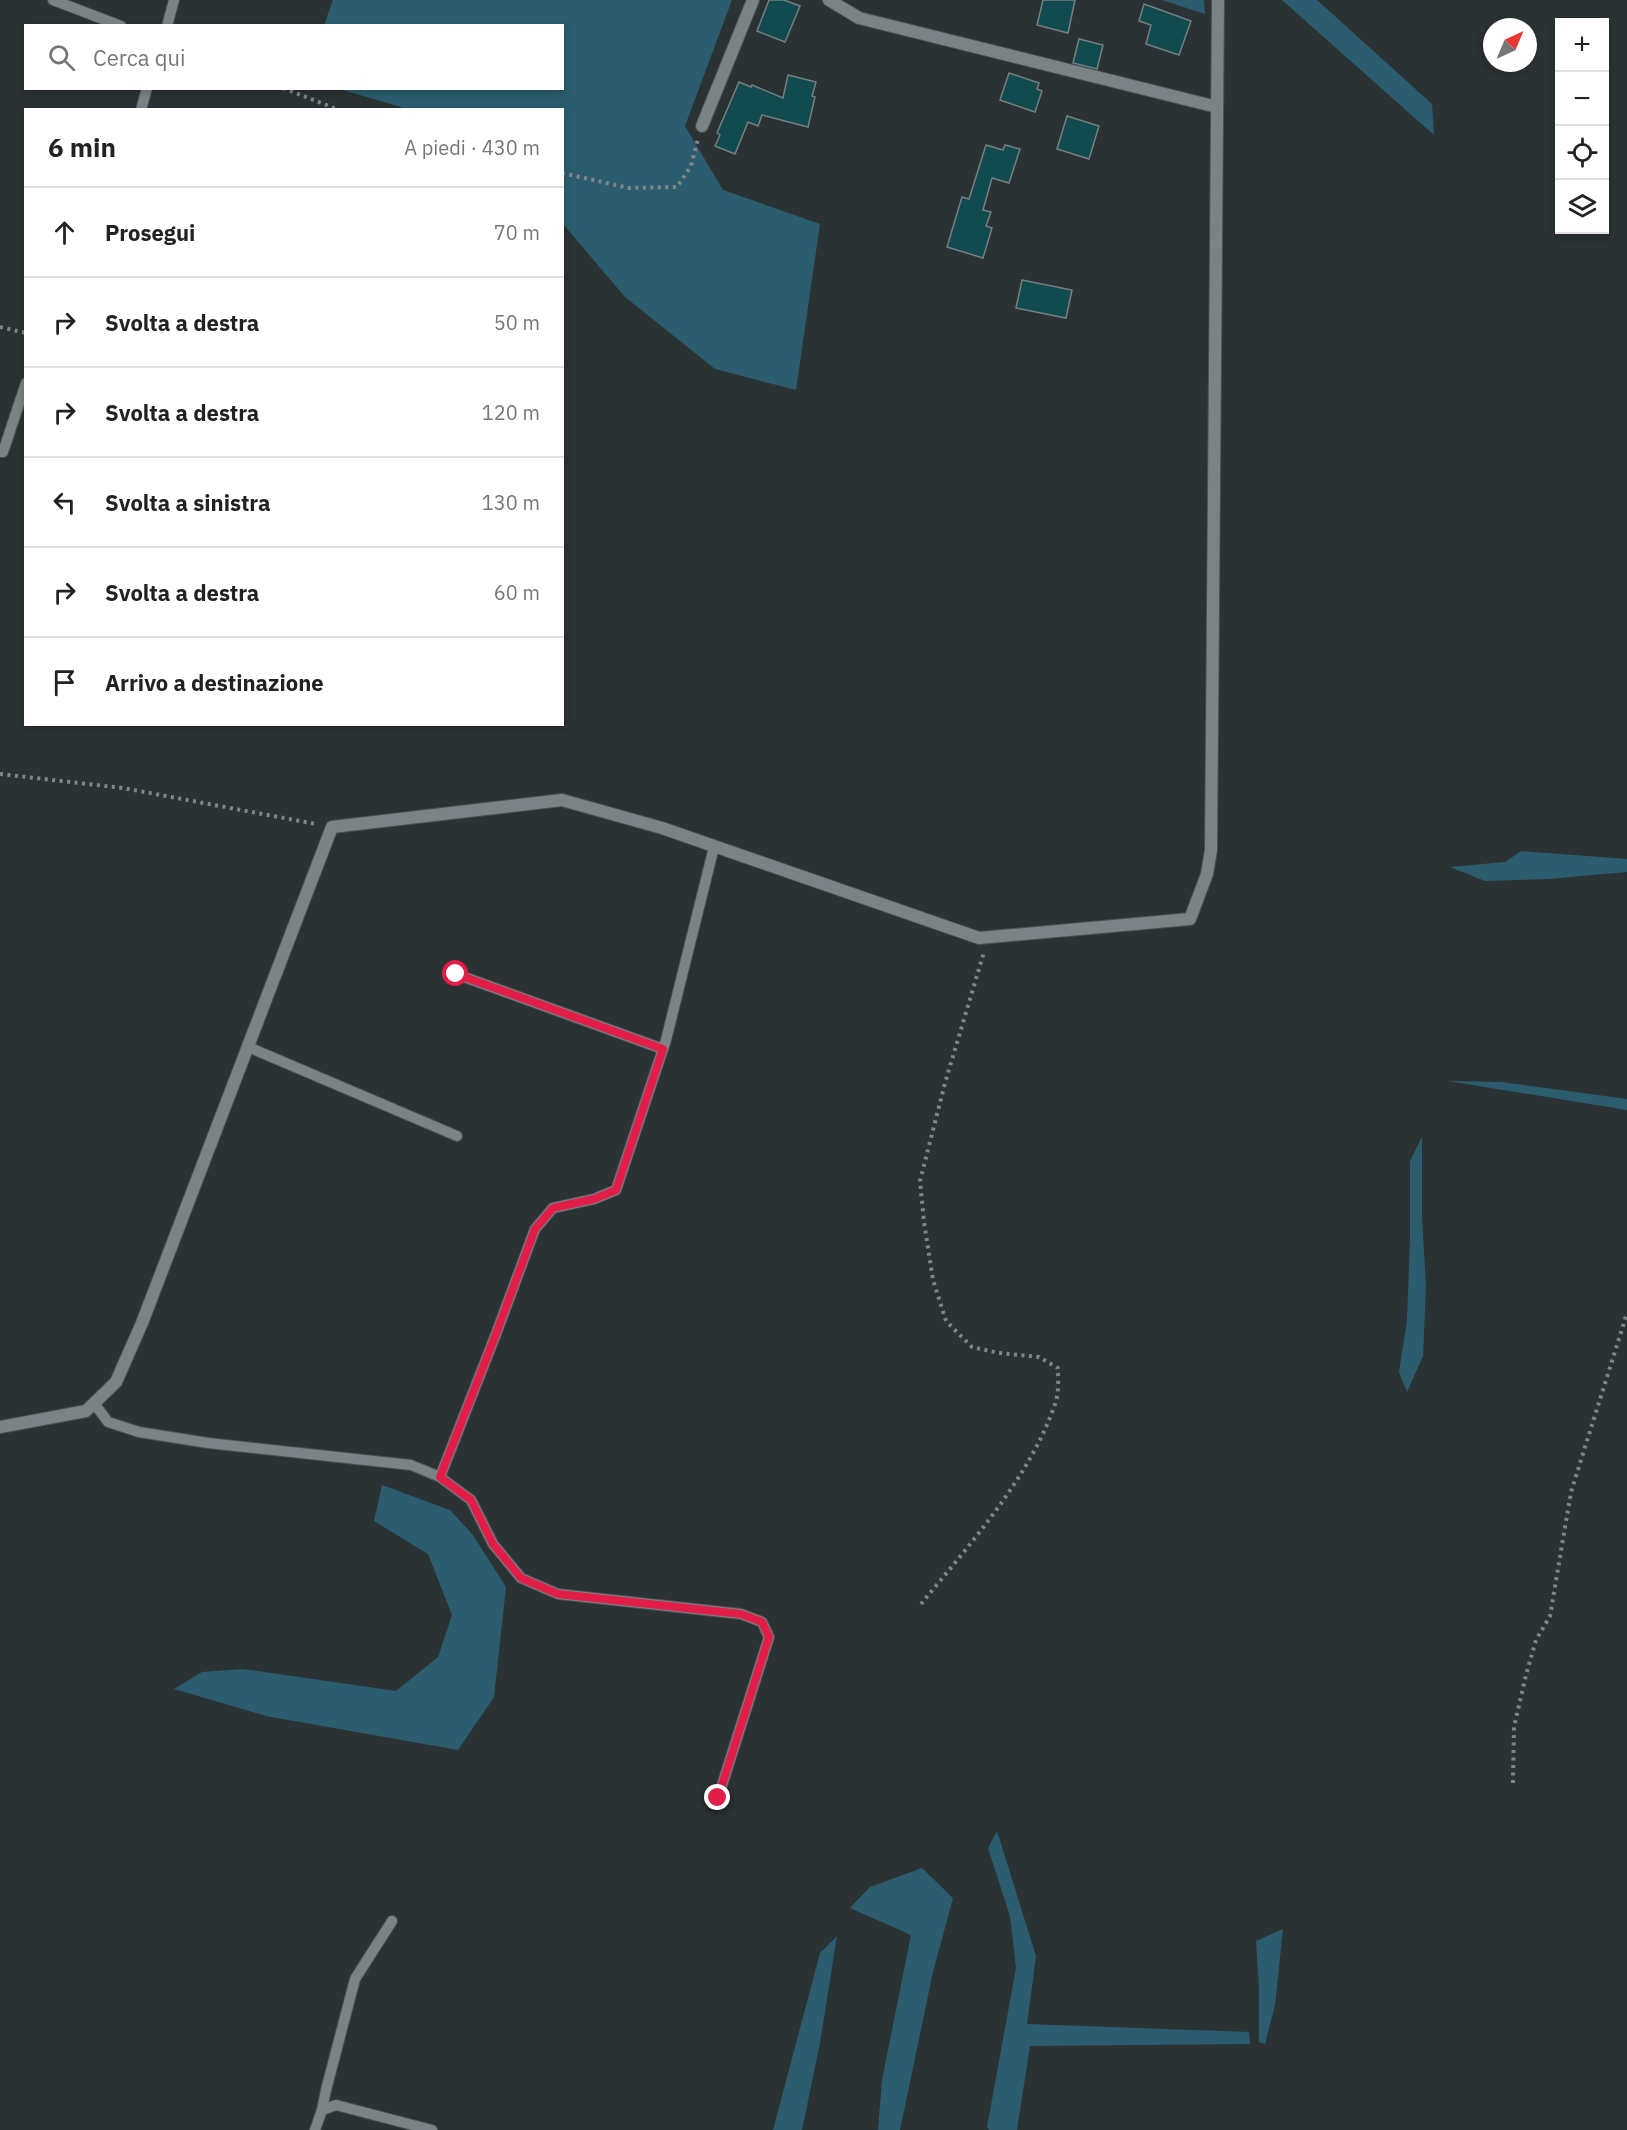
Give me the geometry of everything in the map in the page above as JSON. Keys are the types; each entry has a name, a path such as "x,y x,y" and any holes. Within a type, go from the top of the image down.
{"street":[{"path":"702,126 753,0"},
{"path":"829,0 859,18 1216,107"},
{"path":"0,1427 86,1411 116,1382 142,1323 332,827 562,800 662,828 979,938 1190,919 1207,874 1211,850 1218,0"}],"lane":[{"path":"53,0 116,24"},
{"path":"167,24 174,0"},
{"path":"142,108 146,90"},
{"path":"0,452 3,452 24,389"},
{"path":"440,1477 535,1229 553,1208 594,1199 616,1190 663,1049 714,847"},
{"path":"456,974 663,1049"},
{"path":"248,1047 457,1136"},
{"path":"94,1403 108,1422 139,1432 207,1443 411,1465 440,1477 471,1500 493,1544 521,1578 558,1594 741,1614 762,1622 769,1637 718,1798"},
{"path":"315,2130 355,1979 392,1921"},
{"path":"322,2110 336,2105 432,2130"}],"path":[{"path":"288,90 334,108"},
{"path":"564,173 629,189 677,187 691,166 702,126"},
{"path":"0,327 24,333"},
{"path":"0,774 123,788 332,827"},
{"path":"921,1604 980,1532 1034,1452 1057,1398 1058,1368 1039,1357 999,1353 972,1347 946,1321 933,1280 924,1222 920,1181 945,1083 989,937"},
{"path":"1513,1783 1514,1727 1536,1640 1550,1616 1570,1492 1627,1313"}],"shaded area":[{"path":"333,0 732,0 685,126 723,190 820,224 796,390 715,369 625,297 564,225 564,108 405,108 342,90 564,90 564,24 324,24"},
{"path":"1162,0 1204,0 1205,14"},
{"path":"1282,0 1317,0 1432,104 1434,135"},
{"path":"1521,851 1627,859 1627,872 1548,879 1485,881 1450,867 1505,862"},
{"path":"1448,1081 1502,1082 1627,1099 1627,1110"},
{"path":"1422,1137 1422,1217 1426,1286 1423,1356 1407,1392 1399,1372 1407,1320 1410,1161"},
{"path":"382,1485 450,1510 473,1535 506,1587 494,1697 458,1750 266,1716 174,1689 202,1672 243,1669 396,1691 438,1657 452,1615 428,1554 374,1521"},
{"path":"997,1831 1036,1956 1027,2024 1249,2032 1250,2044 1030,2046 1017,2130 989,2130 987,2127 1016,1968 1010,1916 988,1848"},
{"path":"922,1868 953,1898 933,1972 900,2130 878,2130 882,2080 911,1935 850,1908 870,1887"},
{"path":"1283,1929 1275,2005 1265,2044 1259,2042 1256,1941"},
{"path":"837,1936 820,2043 802,2130 773,2130 820,1953"}],"building":[{"path":"769,0 784,0 800,6 785,42 757,31"},
{"path":"1043,0 1075,0 1068,33 1037,25"},
{"path":"1144,4 1191,21 1179,55 1146,44 1151,25 1139,21"},
{"path":"1079,39 1103,45 1097,69 1073,63"},
{"path":"1009,73 1039,83 1037,89 1042,91 1035,112 1000,100"},
{"path":"788,75 816,82 808,127 762,115 758,126 748,122 735,154 715,146 720,135 717,133 739,82 783,98"},
{"path":"1067,116 1099,126 1089,159 1057,149"},
{"path":"986,145 1003,150 1005,145 1020,149 1009,183 992,178 983,210 991,212 986,226 992,228 983,258 947,247 962,197 969,199"},
{"path":"1022,280 1072,290 1066,318 1016,308"}],"route":[{"path":"456,974 663,1049 616,1190 594,1199 553,1208 535,1229 440,1477 471,1500 493,1544 521,1578 558,1594 741,1614 762,1622 769,1637 718,1798"}]}
